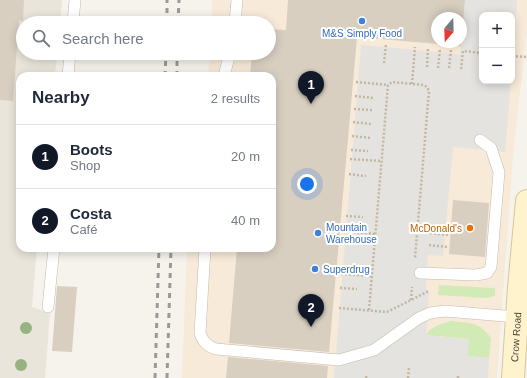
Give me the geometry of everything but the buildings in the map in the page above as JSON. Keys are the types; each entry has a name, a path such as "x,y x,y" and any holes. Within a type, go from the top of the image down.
{"street":[{"name":"Crow Road","path":"513,378 517,317 524,274 527,201"}],"lane":[{"path":"74,16 75,0"},
{"path":"236,16 237,0"},
{"path":"68,72 69,60"},
{"path":"225,72 228,60"},
{"path":"420,273 476,275 487,272 491,267 499,172 491,148 480,140"},
{"path":"48,307 54,252"},
{"path":"205,252 200,333 203,341 208,346 216,349 339,360 374,350 419,318 430,314 444,312 517,317"}],"path":[{"path":"384,63 386,44"},
{"path":"412,84 415,47"},
{"path":"427,67 428,48"},
{"path":"438,68 440,49"},
{"path":"449,68 451,50"},
{"path":"461,69 463,51 479,53"},
{"path":"515,56 527,57"},
{"path":"356,82 388,85 392,82 424,85 429,91 414,261"},
{"path":"369,310 388,85"},
{"path":"355,96 373,98"},
{"path":"354,109 372,110"},
{"path":"353,122 371,124"},
{"path":"352,136 370,138"},
{"path":"350,150 368,151"},
{"path":"350,159 381,161"},
{"path":"349,174 366,176"},
{"path":"346,216 363,217"},
{"path":"344,231 375,234"},
{"path":"430,233 448,235"},
{"path":"429,245 447,247"},
{"path":"341,274 372,276"},
{"path":"411,300 412,284"},
{"path":"340,288 357,289"},
{"path":"339,308 386,312 430,290"},
{"path":"408,378 409,367"},
{"path":"366,378 367,374"}],"shaded area":[{"path":"0,0 62,0 61,16 16,16 16,60 56,60 55,72 16,72 16,252 37,252 32,307 50,313 45,378 0,378"},
{"path":"212,0 527,0 527,30 513,155 497,378 182,378 187,252 276,252 276,72 208,72 209,60 276,60 276,16 212,16"},
{"path":"465,0 517,0 515,26 515,12 479,12 479,84 511,84 505,152 453,147 443,256 428,255 426,287 429,294 426,335 469,339 467,356 489,358 488,378 334,378 361,45 460,54 461,48 467,48 467,12 464,12"}],"green space":[{"path":"439,285 495,288 495,296 486,298 438,295"},
{"path":"451,321 474,324 483,329 491,338 489,358 467,356 468,339 426,335 433,327"}],"railway":[{"path":"167,0 167,16"},
{"path":"178,16 179,0"},
{"path":"165,72 166,60"},
{"path":"177,60 177,72"},
{"path":"155,378 159,252"},
{"path":"167,378 171,252"}],"place":[{"name":"M&S Simply Food","path":"362,21"},
{"name":"Boots","path":"311,104"},
{"name":"McDonald's","path":"470,228"},
{"name":"Mountain Warehouse","path":"318,233"},
{"name":"Superdrug","path":"315,269"},
{"name":"Costa","path":"311,327"}]}
